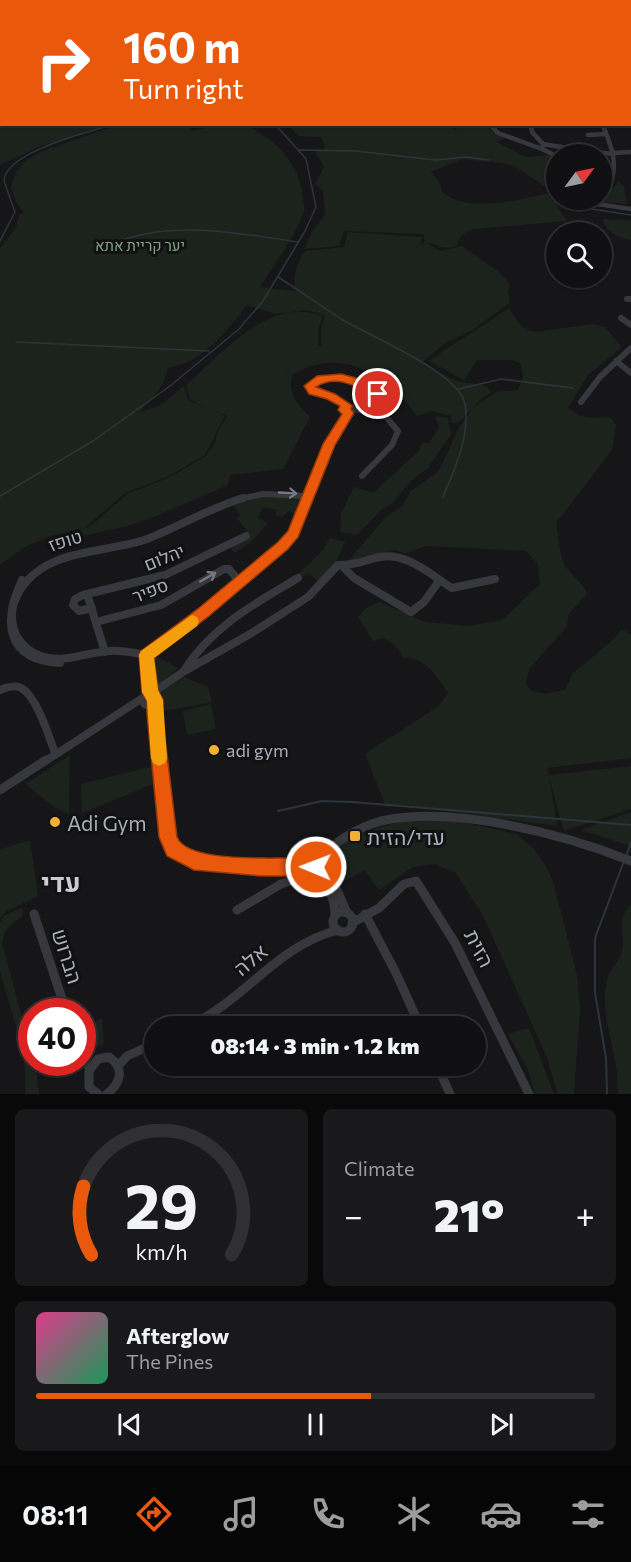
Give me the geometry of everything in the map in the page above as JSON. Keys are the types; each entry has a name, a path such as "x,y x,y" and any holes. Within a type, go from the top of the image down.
{"street":[{"path":"492,126 500,134 507,133 523,144 585,148 614,154 631,152"},
{"path":"531,126 532,132 546,148"},
{"path":"603,126 614,154 615,171 612,179"},
{"path":"588,135 606,134"},
{"path":"612,206 631,209"},
{"path":"621,318 631,325"},
{"path":"581,402 588,390 631,348"},
{"path":"616,361 631,373"},
{"path":"362,476 392,445 398,431 394,424 385,416 355,409 353,413 331,396 313,391 310,386 321,378 341,377 356,381 378,394"},
{"path":"296,867 261,867 194,861 173,850 168,837 154,714 149,698 146,655 240,582 290,539 329,444 348,410"},
{"name":"טופז","path":"146,655 105,652 77,658 56,659 40,655 18,638 12,625 11,613 15,599 29,579 49,564 65,557 144,540 237,498 252,494 288,493 309,496"},
{"name":"יהלום","path":"87,594 165,575 246,536"},
{"path":"0,790 55,753 149,698 183,672 289,610 318,588 338,565 389,556 408,562 452,588 495,579"},
{"path":"342,566 354,578 411,612 420,607 439,581"},
{"name":"ספיר","path":"96,622 161,605 224,569 229,569 240,582"},
{"path":"183,672 196,649 215,632 298,578"},
{"path":"92,608 79,611 73,605 75,599 87,594 92,608 105,652"},
{"path":"0,690 14,686 24,690 38,713 55,753"},
{"path":"237,910 281,884 307,876 315,871 316,862 329,846 362,829 396,818 429,815 566,837 631,861"},
{"path":"301,856 310,856 316,862 337,890 352,922 347,931 338,930 333,922 335,906 320,880 298,873 297,861 301,856"},
{"name":"הזית","path":"352,922 375,911 406,882 416,880 453,935 529,1094"},
{"path":"335,916 342,911 347,913"},
{"name":"הברוש","path":"34,914 62,998"},
{"path":"365,915 396,973 415,1016"},
{"name":"אלה","path":"206,1016 235,996 281,956 326,932 338,930"},
{"path":"119,1065 127,1056 144,1048"},
{"path":"96,1062 104,1057 116,1060 119,1065 120,1078 111,1093"},
{"path":"89,1076 88,1081 94,1093"},
{"path":"441,1076 450,1094"}],"green space":[{"path":"0,126 107,126 38,147 0,165"},
{"name":"יער קריית אתא","path":"114,126 198,126 190,129 193,131 213,126 249,126 287,157 297,174 304,207 293,235 260,287 296,291 296,270 306,251 344,247 348,232 422,237 420,246 426,243 440,251 462,246 497,271 510,284 508,292 510,302 471,331 447,342 423,361 453,379 488,387 491,393 461,420 451,423 451,416 432,411 417,416 393,388 379,377 363,369 346,364 329,363 311,366 294,374 279,364 293,374 292,393 297,403 310,417 283,469 230,475 228,485 127,526 82,536 80,529 47,537 23,548 0,565 0,249 16,227 19,215 24,213 16,202 11,188 16,172 26,160 43,151","holes":["247,305 276,314 307,310 325,315 321,329 321,346 318,345 318,330 323,316 303,312 284,314 248,331 186,385 190,399 205,408 188,400 184,386 161,405 139,413 161,387 168,368 181,365 203,353 222,335","207,408 227,416 218,431 215,443 206,456 170,477 127,494 92,525 83,529 125,493 169,476 205,455 225,416"]},
{"path":"289,126 451,126 455,131 457,130 454,126 478,128 477,126 487,126 506,138 496,142 526,157 546,155 546,187 516,167 502,163 462,159 431,172 440,184 442,192 453,199 479,204 509,202 546,194 546,210 560,210 567,221 475,229 463,234 457,246 451,247 424,243 424,234 344,231 339,246 304,249 313,230 325,215 323,191 315,184 324,167 315,151 324,150 325,146 321,137 299,136"},
{"path":"619,182 624,186 627,204 612,203 613,188"},
{"path":"602,219 631,220 631,240 613,234 612,222 604,222"},
{"path":"509,308 520,324 531,331 592,324 605,327 622,347 588,375 568,408 588,417 610,417 616,425 612,450 556,523 564,563 587,594 568,615 567,626 530,668 525,683 532,691 546,694 566,689 572,674 614,639 622,629 631,635 631,758 547,768 549,775 631,766 631,809 564,831 549,777 557,826 406,805 386,807 365,754 439,706 448,693 425,664 412,658 404,658 395,645 383,638 373,641 358,617 365,609 379,602 425,622 468,626 502,620 540,584 538,564 526,551 425,546 405,554 396,550 348,561 385,518 402,506 411,491 438,472 460,426 473,408 496,392 518,390 523,377 521,364 512,360 477,360 464,380 429,361"},
{"path":"435,416 448,418 451,434 428,468 411,481 392,504 382,509 357,535 340,532 341,513 354,487 373,493 419,451 422,443 429,443 439,427"},
{"path":"257,497 303,497 297,515 288,511 282,517 275,515 277,510 263,507 258,518 268,523 252,541 234,553 230,546 250,535 237,518 241,516 233,506"},
{"path":"330,538 345,542 335,564 319,582 309,573 301,577 299,573 323,550"},
{"path":"156,656 178,668 157,686 154,682 152,661"},
{"path":"184,677 208,687 212,702 159,712 161,691"},
{"path":"211,704 216,729 187,735 183,711"},
{"path":"70,755 69,814 54,807 25,784"},
{"path":"155,766 156,783 82,813 81,784"},
{"path":"631,812 631,846 581,830"},
{"path":"425,818 456,821 517,834 533,848 545,865 553,881 577,975 580,1007 574,1094 558,1094 547,1058 483,916 456,873 435,864 413,867 379,890 365,870 344,881 327,852 374,829"},
{"path":"30,840 38,896 7,911 0,918 0,849"},
{"path":"631,904 631,1094 618,1094 617,1069 606,1013 605,991 608,976 622,952 622,922"},
{"path":"23,907 22,917 9,927 2,942 18,1003 18,1035 0,970 0,923 4,916"},
{"path":"102,1018 104,1044 96,1047 96,1021"},
{"path":"529,1028 554,1094 535,1094 529,1072 508,1034"},
{"path":"37,1076 39,1094 25,1094 25,1077"}],"waterway":[{"path":"0,241 15,212 4,181 8,171 18,161 33,152 70,137 109,126"},
{"path":"0,496 93,441 170,386 239,329 263,301 305,231 316,207 306,159 277,126"},
{"path":"299,150 356,151 435,160 466,157 489,160"},
{"path":"598,210 631,215"},
{"path":"98,247 141,235 174,230 227,232 298,242"},
{"path":"278,277 343,320 431,368 448,380 459,392 465,404 465,428 460,452 443,497"},
{"path":"16,342 209,351"},
{"path":"459,389 501,379 573,388"},
{"path":"278,811 322,801 352,802 631,825"},
{"path":"627,854 631,842"},
{"path":"607,1094 606,1058 595,993 595,938 624,861"}],"slow traffic":[{"path":"159,758 155,697 150,692 146,655 192,622"}],"place":[{"name":"adi gym","path":"214,750"},
{"name":"Adi Gym","path":"55,822"},
{"name":"עדי/הזית","path":"355,836"}],"district":[{"name":"עדי","path":"61,881"}],"route":[{"path":"316,867 313,874 304,876 298,873 296,867 261,867 194,861 178,855 173,850 168,837 154,714 155,697 150,692 146,655 204,612 290,539 297,527 329,444 348,413 344,410 347,406 344,403 331,396 313,391 309,388 310,386 321,378 341,377 356,381 378,394"}]}
